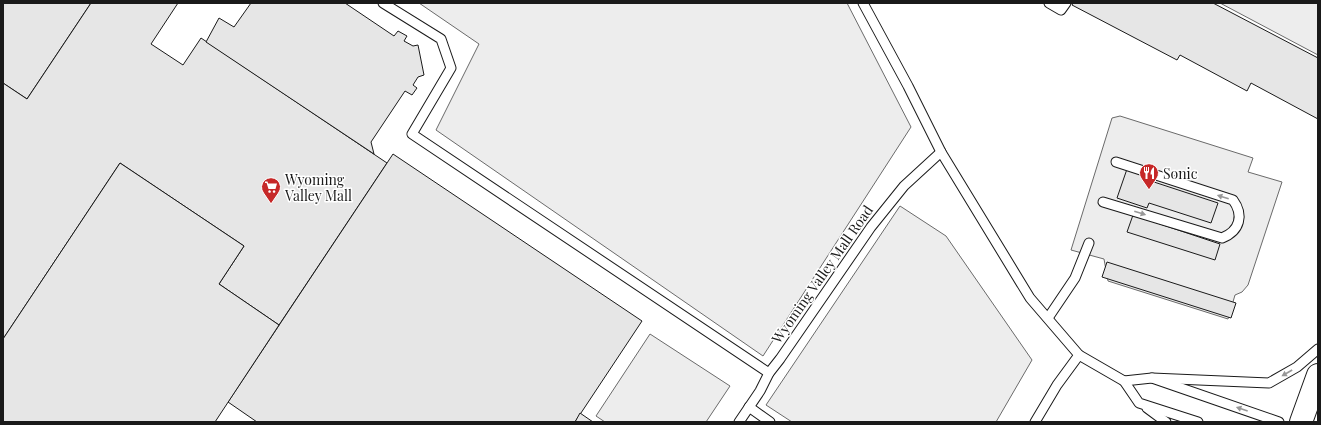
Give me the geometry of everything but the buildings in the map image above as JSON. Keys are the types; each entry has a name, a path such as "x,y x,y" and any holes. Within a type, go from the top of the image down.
{"main road":[{"path":"1301,422 1318,375"}],"lane":[{"path":"382,3 414,21 441,39 451,68 412,134 768,373"},
{"path":"863,3 908,86 941,152 1030,298 1079,355 1124,381 1139,403 1166,422"},
{"path":"1049,3 1061,10 1066,3"},
{"name":"Wyoming Valley Mall Road","path":"740,422 760,391 768,373 780,359 870,227 904,186 941,152"},
{"path":"1103,202 1222,238 1232,234 1236,228 1240,215 1238,207 1233,200 1116,162"},
{"path":"1048,318 1075,278 1089,243"},
{"path":"1124,381 1152,378 1269,384 1298,367 1318,349"},
{"path":"1035,422 1056,385 1079,355"},
{"path":"1152,378 1279,422"},
{"path":"1139,403 1198,422"},
{"path":"749,407 770,422"}],"shaded area":[{"path":"419,3 847,3 911,127 763,356 436,130 479,44"},
{"path":"1220,3 1318,3 1318,55"},
{"path":"1120,116 1253,158 1248,172 1282,182 1248,285 1242,292 1235,295 1228,319 1108,281 1104,259 1071,250 1112,118"},
{"path":"900,206 946,236 1032,360 996,422 792,422 766,405"},
{"path":"650,334 730,386 706,422 605,422 596,416"}],"place":[{"name":"Sonic","path":"1149,190"},
{"name":"Wyoming Valley Mall","path":"271,204"}]}
